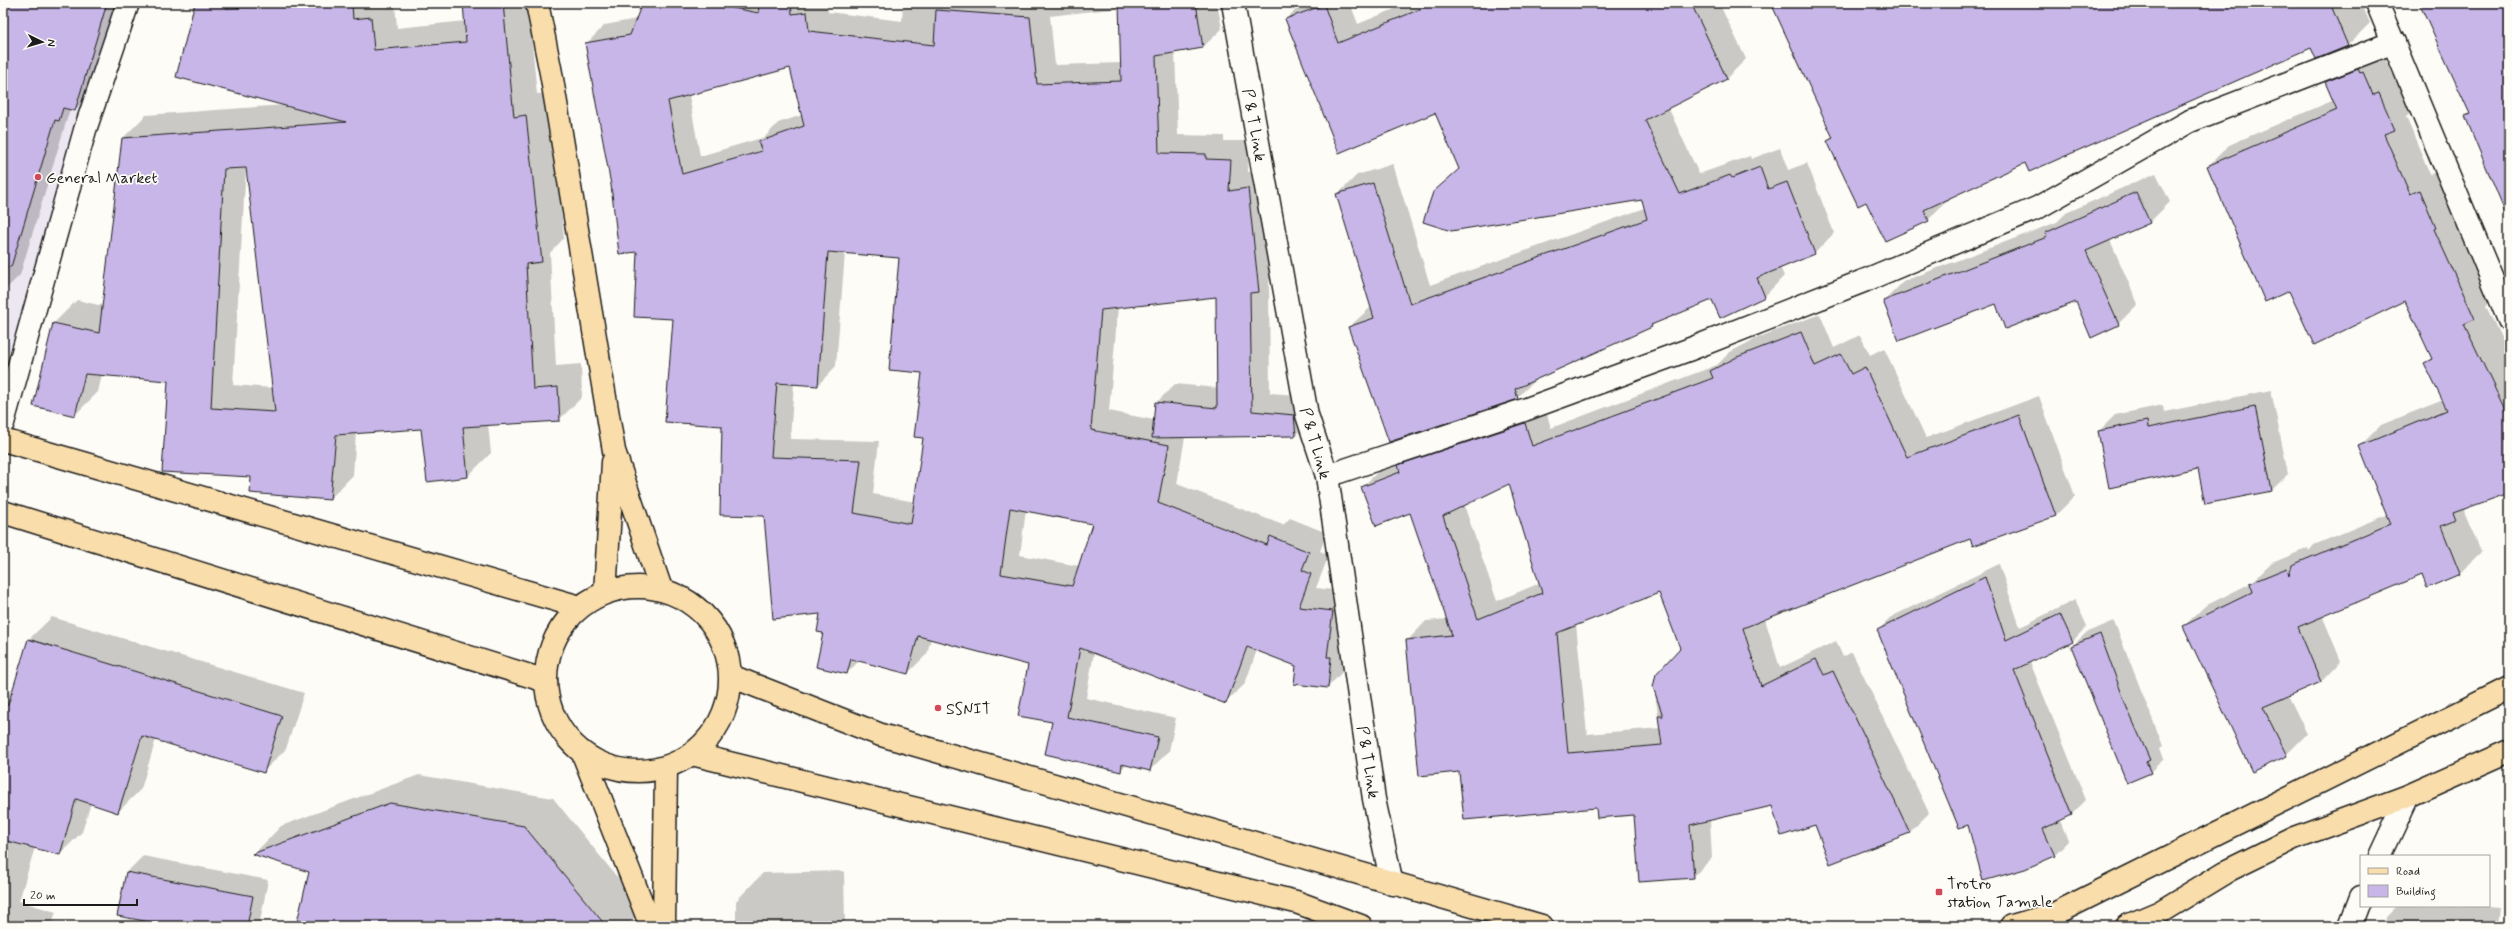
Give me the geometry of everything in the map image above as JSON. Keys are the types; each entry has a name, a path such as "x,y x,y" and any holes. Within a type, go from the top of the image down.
{"main road":[{"path":"537,3 551,73 614,451 661,589"},
{"path":"3,440 580,607"},
{"path":"605,593 614,451"},
{"path":"3,512 546,681"},
{"path":"632,586 661,589 688,601 710,621 725,647 730,676 727,706 713,733 692,754 666,768 638,772 609,767 583,754 564,734 551,709 546,681 550,653 561,627 580,607 605,593 632,586"},
{"path":"730,676 881,735 1392,884 1542,926"},
{"path":"2012,926 2054,914 2509,688"},
{"path":"2127,926 2160,912 2229,870 2294,838 2408,796 2509,751"},
{"path":"583,754 651,926"},
{"path":"692,754 1296,902 1361,926"},
{"path":"664,926 666,768"}],"street":[{"path":"3,423 85,130 128,3"},
{"name":"P & T Link","path":"1233,3 1307,414 1327,476 1374,799 1392,884"},
{"path":"2377,3 2501,281 2509,320"},
{"path":"1327,476 1524,410 1688,350 1866,280 2037,208 2190,121 2394,42"},
{"path":"2380,855 2408,796"},
{"path":"2350,926 2352,916 2360,899"}],"shaded area":[{"name":"General Market","path":"3,3 133,3 13,352 3,350"}],"building":[{"path":"3,3 107,3 75,111 63,108 59,121 55,120 11,267 3,266"},
{"path":"195,3 227,3 226,8 352,3 353,19 371,17 374,50 466,42 463,3 503,3 514,117 526,115 542,262 526,264 533,389 558,387 560,421 463,427 468,477 427,482 421,429 336,435 330,500 250,493 251,477 162,472 168,381 85,374 75,416 33,406 53,323 99,333 122,138 346,122 176,77","holes":["246,168 275,412 211,408 224,169"]},
{"path":"642,3 707,3 759,13 758,3 791,3 792,14 807,12 809,31 934,45 936,10 1030,17 1037,84 1121,81 1119,3 1196,3 1203,48 1156,56 1159,153 1206,154 1206,159 1231,160 1229,191 1248,188 1259,292 1250,293 1252,411 1294,415 1296,436 1152,438 1155,402 1217,408 1216,297 1101,310 1091,430 1169,445 1158,503 1267,545 1270,536 1309,552 1302,570 1311,574 1299,607 1333,611 1327,657 1331,657 1328,688 1294,684 1296,666 1247,647 1226,704 1080,648 1067,717 1158,737 1150,771 1122,764 1121,772 1045,754 1052,722 1018,716 1028,665 918,636 908,674 851,659 847,674 816,667 823,633 817,632 820,614 773,619 764,516 720,515 722,426 665,422 673,319 634,317 637,252 619,254 611,185 585,43 630,35","holes":["790,68 804,126 758,142 762,151 682,174 668,101","828,252 899,258 889,370 922,373 914,437 923,438 911,524 854,513 861,460 771,457 777,383 818,386","1010,508 1092,524 1072,586 1001,574"]},
{"path":"1435,3 1691,3 1727,79 1645,120 1680,194 1730,175 1732,178 1760,167 1768,189 1787,182 1815,254 1757,278 1765,297 1720,318 1712,300 1651,325 1652,327 1515,389 1518,399 1389,442 1348,327 1374,318 1336,194 1373,183 1410,304 1647,219 1642,200 1451,231 1423,222 1433,192 1459,169 1435,113 1339,153 1285,19 1324,5 1338,43"},
{"path":"1771,3 2330,3 2348,46 2316,59 2311,48 2029,172 2025,163 1924,210 1929,221 1885,241 1866,202 1858,206 1827,141 1833,138"},
{"path":"2419,3 2509,3 2509,222 2465,116 2470,114"},
{"path":"2358,69 2360,73 2363,72 2373,95 2379,93 2395,130 2384,134 2410,194 2420,190 2436,228 2434,229 2475,319 2464,324 2509,418 2509,493 2453,513 2456,520 2441,526 2460,574 2427,588 2422,575 2298,627 2321,682 2263,707 2287,756 2252,772 2183,626 2253,592 2250,583 2287,568 2289,576 2292,565 2390,524 2359,446 2447,410 2424,363 2432,359 2405,301 2314,345 2289,291 2265,302 2207,166 2337,110 2325,82"},
{"path":"2136,192 2150,223 2086,251 2119,325 2091,338 2076,302 2005,329 1996,304 1899,341 1883,301 2047,237 2045,233"},
{"path":"1801,332 1815,366 1841,354 1851,374 1865,367 1907,457 2019,415 2056,516 1973,546 1970,539 1743,628 1761,686 1816,659 1824,675 1833,671 1910,833 1830,864 1815,825 1781,836 1772,806 1690,825 1694,878 1639,882 1634,815 1597,818 1596,808 1464,820 1459,772 1419,776 1406,640 1452,635 1410,513 1376,526 1361,487 1400,472 1398,465 1525,423 1532,446 1713,378 1710,371 1737,357","holes":["1509,484 1542,593 1478,619 1443,516","1659,593 1680,648 1656,674 1653,687 1663,716 1658,716 1662,745 1568,753 1557,633"]},
{"path":"2255,406 2272,491 2205,504 2198,469 2109,488 2098,431 2147,421 2148,428"},
{"path":"1985,577 2006,640 2060,614 2073,642 2014,670 2072,815 2043,829 2055,856 2025,869 1983,881 1968,825 1959,828 1877,630"},
{"path":"2100,634 2127,708 2150,760 2146,762 2151,773 2127,783 2071,646"},
{"path":"28,639 282,716 264,773 142,736 118,813 76,799 60,855 3,840 3,704 8,705"},
{"path":"390,803 524,826 606,926 296,926 309,872 252,854"},
{"path":"126,872 253,896 247,926 172,926 117,916"}],"place":[{"name":"General Market","path":"38,177"},
{"name":"SSNIT","path":"938,708"},
{"name":"Trotro station Tamale","path":"1939,892"}]}
